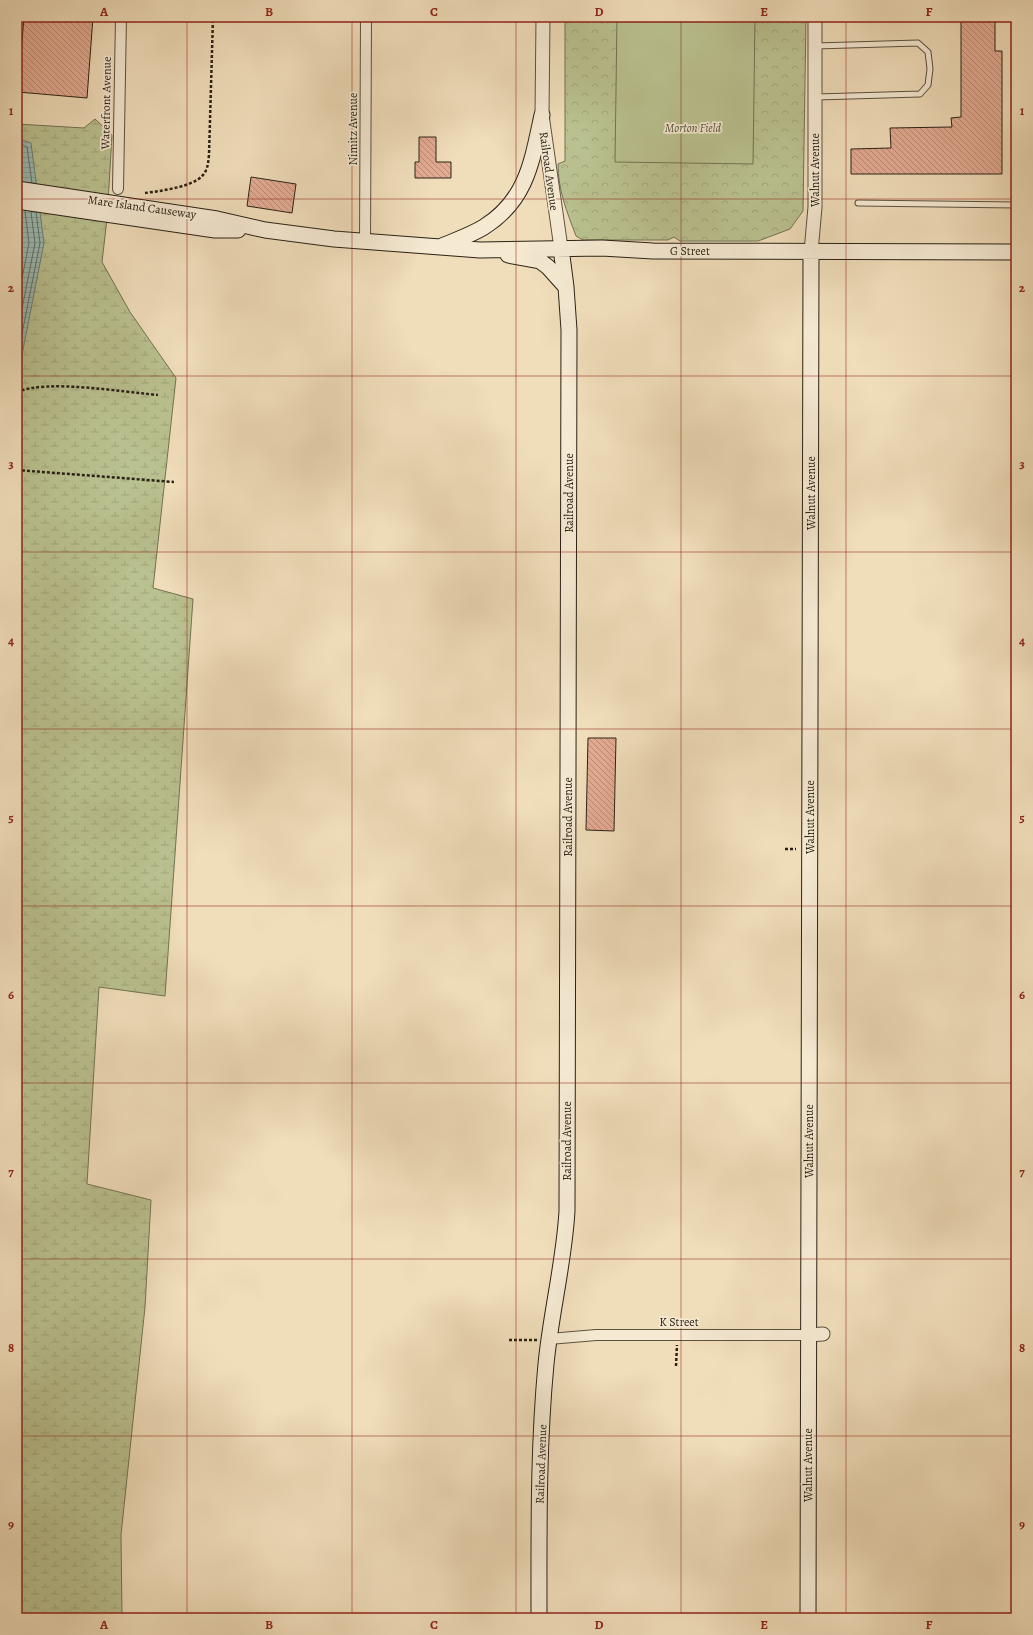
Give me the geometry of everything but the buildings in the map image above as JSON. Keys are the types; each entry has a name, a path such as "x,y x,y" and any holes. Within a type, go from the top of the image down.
{"main road":[{"path":"440,247 483,227 506,210 514,200 521,188 529,168 542,115"},
{"name":"Mare Island Causeway","path":"17,189 216,224"},
{"name":"Mare Island Causeway","path":"17,201 365,241"},
{"name":"G Street","path":"365,241 480,250 602,248 653,251 1016,252"},
{"name":"Railroad Avenue","path":"539,1618 540,1461 544,1385 549,1340 562,1264 567,1211 569,330 561,248"},
{"path":"480,250 540,261 548,267 566,287"},
{"name":"Walnut Avenue","path":"808,1618 816,1334 812,252"}],"street":[{"name":"Waterfront Avenue","path":"118,189 121,17"},
{"name":"Nimitz Avenue","path":"365,241 366,17"},
{"name":"Railroad Avenue","path":"543,17 542,115 561,248"},
{"name":"Walnut Avenue","path":"812,252 815,207 815,17"},
{"name":"K Street","path":"549,1340 596,1335 816,1334"}],"lane":[{"path":"815,46 918,43 928,52 930,70 928,85 920,94 815,97"},
{"path":"858,203 1016,205"}],"path":[{"path":"185,185 198,180 203,176 208,163 213,17"},
{"path":"17,392 33,388 74,387 158,395"},
{"path":"17,470 174,482"},
{"path":"676,1366 678,1335"},
{"path":"509,1340 549,1340"}],"green space":[{"name":"Morton Field","path":"565,17 806,17 803,211 790,229 758,241 680,241 674,237 668,240 583,240 576,236 564,201 558,174 558,164 565,161"},
{"path":"617,17 755,17 753,164 615,162"},
{"path":"95,119 112,135 107,219 102,262 130,312 176,378 153,588 193,599 165,996 99,987 87,1184 151,1200 145,1307 121,1535 122,1618 17,1618 17,124 84,128"}],"water":[{"path":"17,138 31,143 44,243 17,380"}]}
